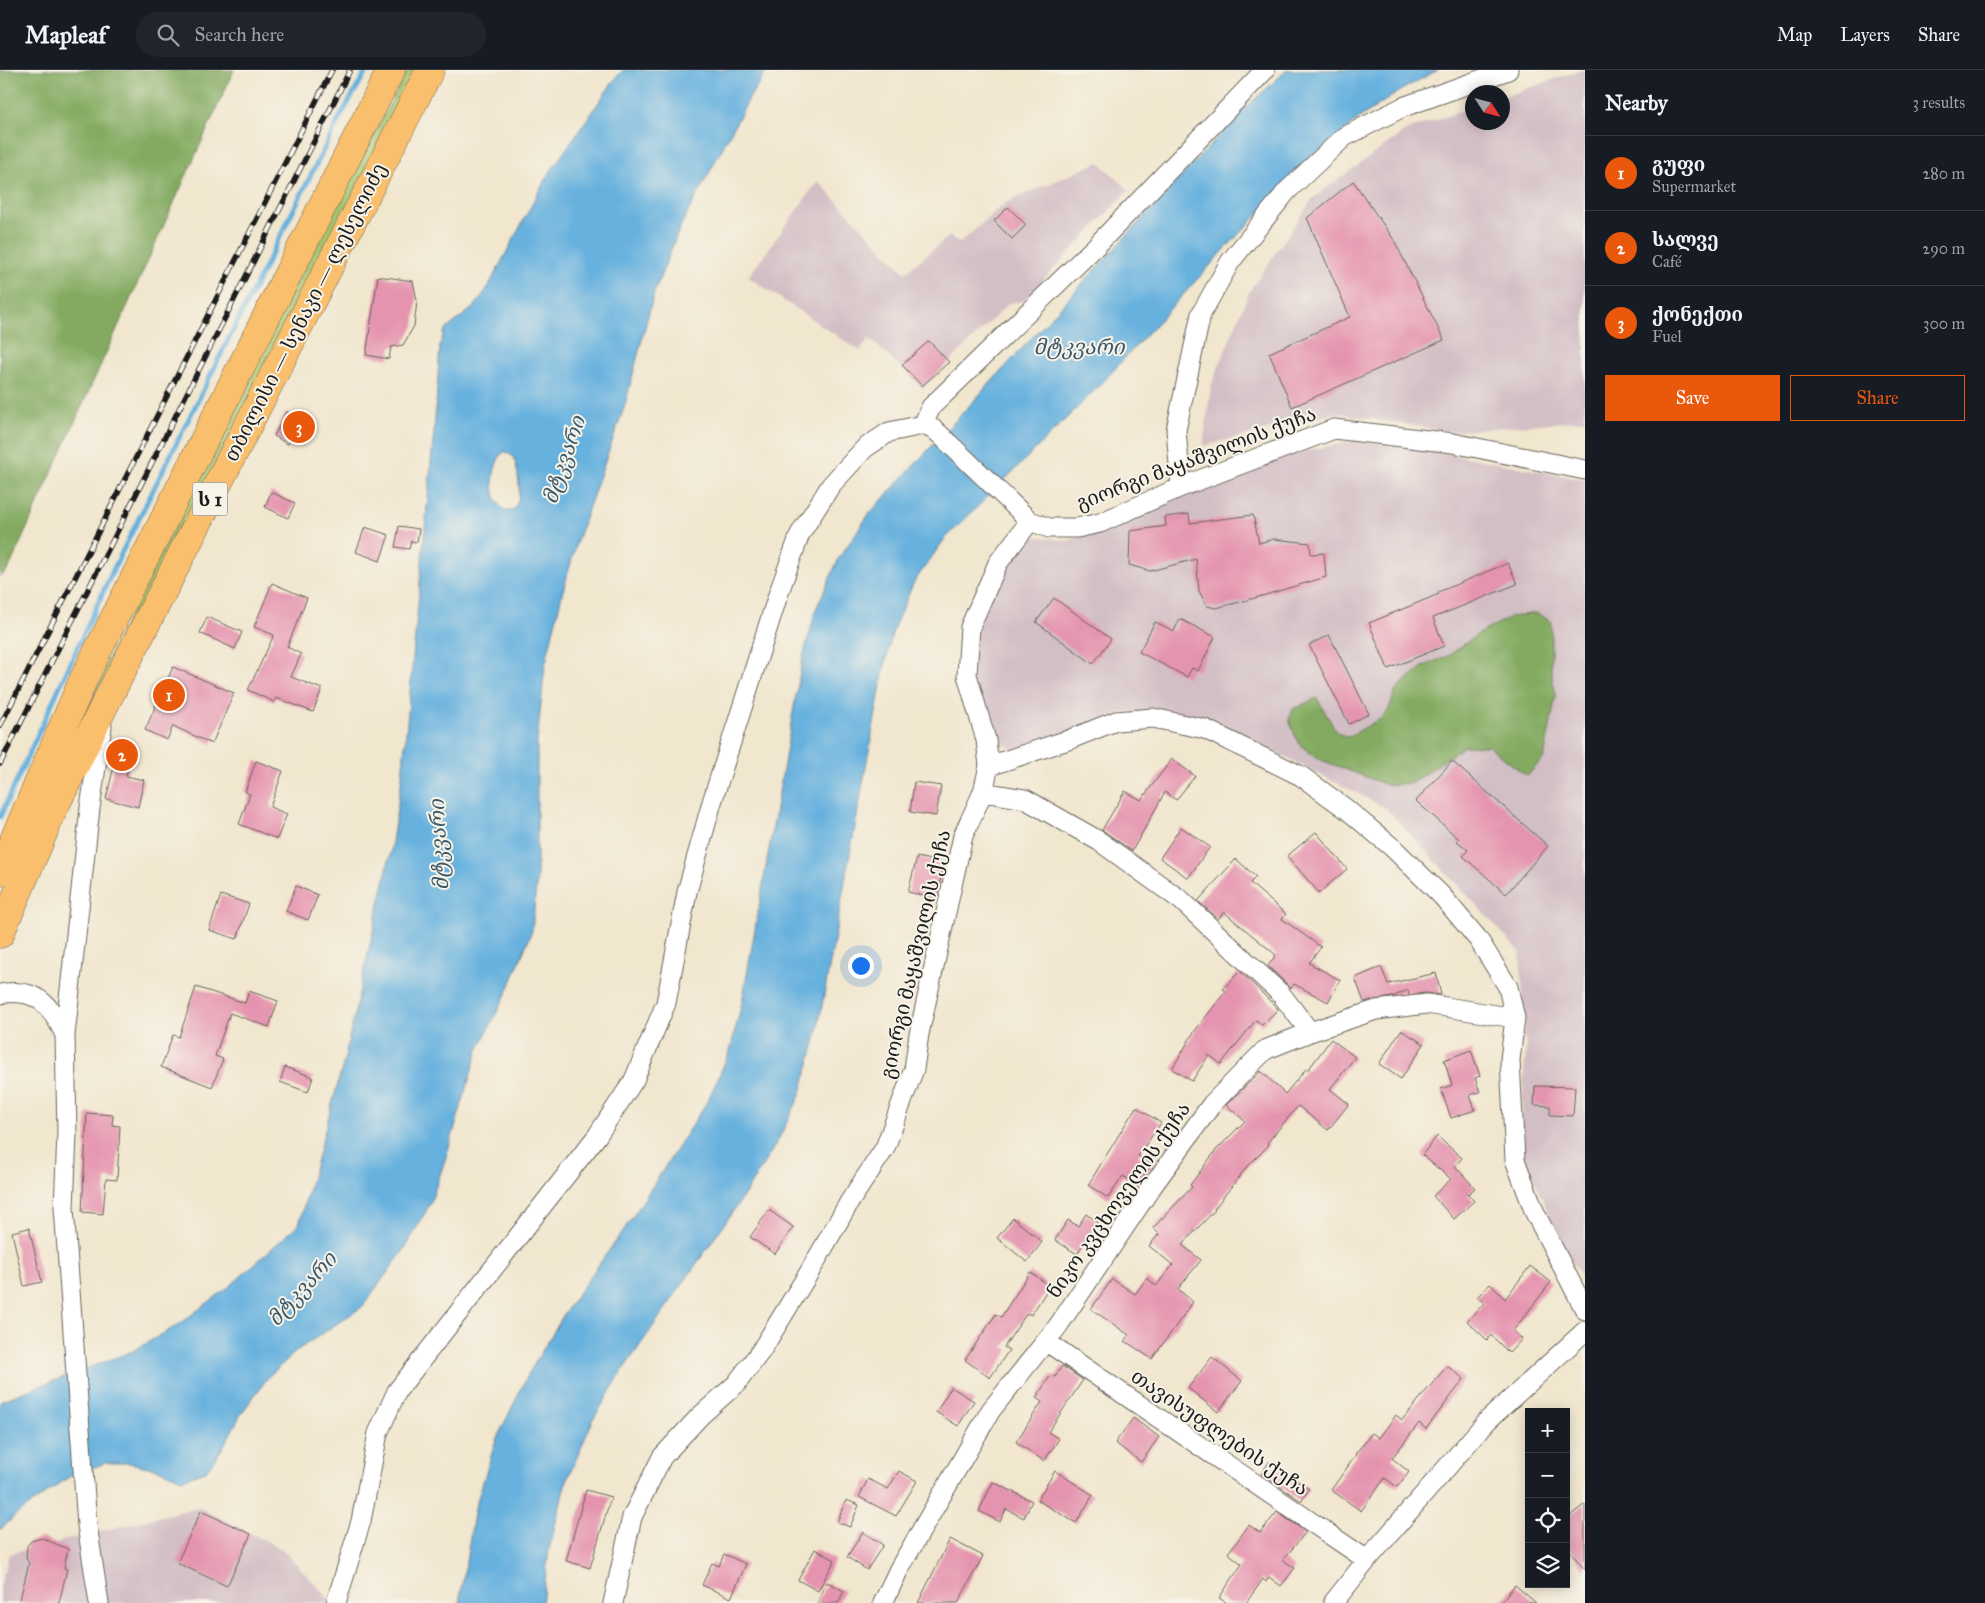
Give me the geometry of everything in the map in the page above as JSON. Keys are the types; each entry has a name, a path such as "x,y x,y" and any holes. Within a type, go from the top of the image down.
{"highway":[{"name":"თბილისი — სენაკი — ლესელიძე","path":"0,872 84,678 391,70"},
{"name":"თბილისი — სენაკი — ლესელიძე","path":"0,934 54,808 106,702 430,70"}],"street":[{"path":"336,1603 361,1521 378,1433 397,1391 598,1136 634,1080 666,1003 687,892 712,802 779,592 800,534 831,485 865,448 889,432 929,428 931,407 1096,245 1265,70"},
{"path":"1181,487 1176,430 1201,314 1230,262 1287,191 1344,137 1403,107 1508,70"},
{"name":"გიორგი მაყაშვილის ქუჩა","path":"929,428 1030,521 1049,528 1077,528 1100,523 1181,487 1334,429 1453,443 1585,470"},
{"name":"გიორგი მაყაშვილის ქუჩა","path":"613,1603 632,1517 662,1457 700,1416 736,1384 761,1351 850,1201 885,1148 914,1069 919,1034 963,836 983,792 989,766 986,740 967,675 970,627 998,563 1030,521"},
{"path":"99,1603 87,1525 64,1208 67,1133 65,1035 97,750 106,702"},
{"path":"989,766 1068,740 1116,721 1153,718 1205,729 1301,776 1345,808 1393,848 1442,896 1478,939 1508,987 1515,1018 1510,1060 1514,1160 1535,1213 1585,1310"},
{"path":"983,792 1025,800 1100,841 1182,901 1281,994 1310,1032"},
{"path":"0,994 22,993 44,1003 56,1014 65,1035"},
{"name":"ნიკო კვცხოველის ქუჩა","path":"883,1603 904,1560 991,1410 1047,1342 1151,1188 1212,1104 1265,1050 1310,1032 1376,1010 1427,1004 1515,1018"},
{"path":"1333,1603 1367,1560 1487,1421 1585,1331"},
{"name":"თავისუფლების ქუჩა","path":"1047,1342 1367,1560"}],"shaded area":[{"path":"1585,70 1585,420 1452,432 1337,413 1203,446 1211,386 1249,292 1313,198 1405,131 1465,110 1465,130 1510,130 1510,95"},
{"path":"1099,162 1129,190 1023,301 1009,303 923,388 869,338 860,351 748,277 818,181 905,273 949,236 960,243 1005,203"},
{"path":"1357,440 1441,452 1585,480 1585,1281 1566,1254 1519,1145 1526,1048 1520,952 1386,808 1260,744 1164,710 1126,712 1015,751 991,735 971,679 972,630 1001,569 1027,535 1068,541 1291,454"},
{"path":"199,1507 282,1549 333,1603 0,1603 0,1588 9,1554"}],"green space":[{"path":"0,70 234,70 8,570 0,577"},
{"path":"408,70 420,70 91,705 102,671 288,299"},
{"path":"1536,613 1551,621 1551,670 1556,695 1544,758 1527,776 1488,746 1464,746 1412,783 1387,785 1316,758 1298,743 1289,720 1293,709 1317,698 1337,733 1348,737 1380,719 1388,711 1397,688 1424,666 1448,656 1478,634 1511,617"}],"water":[{"path":"623,70 767,70 751,95 680,227 654,293 625,405 578,538 562,594 545,666 537,742 537,876 532,931 508,990 478,1050 430,1204 404,1250 362,1307 299,1349 269,1376 241,1414 222,1449 206,1471 182,1479 158,1469 129,1463 105,1463 69,1477 16,1515 0,1530 0,1401 133,1351 178,1325 230,1286 299,1224 344,1061 390,855 402,777 435,420 440,345 445,330 475,306 487,289 546,178","holes":["506,452 514,457 519,486 518,500 512,511 506,511 496,500 493,484 495,467 502,453"]},
{"name":"მტკვარი","path":"1287,70 1438,70 1403,89 1359,118 1308,163 1238,235 1100,385 944,540 914,582 893,630 884,669 816,1039 800,1096 776,1144 745,1194 623,1370 593,1420 565,1485 549,1550 542,1603 459,1603 475,1508 496,1440 529,1373 567,1309 630,1221 708,1100 730,1051 742,1003 802,661 816,609 839,558 869,514 1241,112"}],"building":[{"path":"1353,181 1394,240 1444,340 1292,407 1269,353 1350,317 1307,218"},
{"path":"1008,207 1026,225 1012,239 994,221"},
{"path":"378,276 413,281 417,301 414,326 403,345 391,347 389,359 366,355"},
{"path":"929,341 949,362 922,386 902,365"},
{"path":"286,412 301,419 288,444 274,436"},
{"path":"271,492 295,503 288,518 265,507"},
{"path":"1189,514 1190,523 1253,515 1259,543 1274,539 1310,543 1311,554 1324,553 1326,577 1216,608 1207,606 1199,591 1196,559 1150,571 1129,565 1130,531 1166,526 1165,517"},
{"path":"399,526 419,529 417,542 411,541 409,549 395,547"},
{"path":"365,527 389,535 380,561 356,552"},
{"path":"1508,563 1517,584 1433,618 1444,646 1388,669 1369,623"},
{"path":"272,583 307,598 287,647 301,654 291,677 322,689 313,712 276,698 274,702 248,690 274,635 254,627"},
{"path":"1054,598 1111,639 1093,664 1036,622"},
{"path":"207,617 242,632 235,649 200,633"},
{"path":"1180,619 1215,637 1198,671 1192,668 1187,677 1139,652 1155,622 1174,631"},
{"path":"1329,635 1369,714 1349,724 1309,645"},
{"path":"173,667 234,693 212,744 173,726 167,740 145,730"},
{"path":"118,750 132,754 126,776 144,780 138,807 106,799"},
{"path":"1172,759 1195,776 1176,800 1165,792 1132,851 1102,830 1125,791 1141,800"},
{"path":"256,761 283,771 270,807 287,814 277,839 239,824 250,794 245,792"},
{"path":"1452,761 1548,846 1506,894 1463,856 1468,850 1457,841 1459,839 1416,801"},
{"path":"914,782 941,786 936,816 910,812"},
{"path":"1181,827 1210,847 1188,878 1160,858"},
{"path":"1316,832 1347,869 1319,893 1287,856"},
{"path":"917,857 944,863 936,899 908,892"},
{"path":"1236,859 1256,877 1250,883 1286,914 1282,919 1321,947 1309,963 1340,980 1328,1002 1294,984 1291,988 1268,966 1276,955 1224,912 1218,919 1198,901"},
{"path":"296,886 318,895 308,920 286,911"},
{"path":"221,895 249,904 237,939 209,930"},
{"path":"1381,967 1388,984 1436,973 1441,995 1426,993 1409,995 1408,990 1392,997 1364,1002 1355,978"},
{"path":"1240,971 1278,1009 1262,1025 1256,1020 1221,1064 1209,1055 1192,1081 1172,1069 1194,1032 1226,991 1223,989"},
{"path":"196,987 245,1003 249,991 278,1001 269,1027 230,1013 215,1056 223,1059 212,1087 161,1067 173,1035 179,1037"},
{"path":"1401,1030 1424,1044 1401,1079 1379,1064"},
{"path":"1331,1039 1355,1057 1330,1089 1349,1104 1328,1130 1298,1106 1267,1143 1269,1145 1246,1168 1215,1210 1182,1245 1201,1260 1178,1289 1193,1302 1152,1359 1125,1341 1129,1335 1091,1309 1112,1279 1135,1294 1147,1278 1156,1286 1173,1265 1149,1246 1159,1234 1153,1228 1192,1187 1190,1185 1217,1149 1245,1121 1226,1105 1261,1071 1285,1094 1306,1069 1308,1070"},
{"path":"1471,1050 1480,1076 1475,1078 1480,1092 1470,1095 1475,1110 1451,1118 1441,1089 1452,1085 1444,1060"},
{"path":"285,1067 313,1077 308,1092 280,1082"},
{"path":"1535,1086 1575,1087 1573,1116 1550,1115 1550,1106 1534,1105"},
{"path":"1136,1107 1161,1123 1138,1156 1152,1164 1138,1185 1123,1176 1108,1198 1088,1185"},
{"path":"87,1113 113,1115 112,1125 120,1126 117,1180 106,1179 103,1214 82,1212"},
{"path":"1437,1136 1462,1158 1455,1166 1475,1188 1468,1194 1466,1192 1474,1201 1454,1219 1433,1196 1451,1179 1422,1155"},
{"path":"769,1210 793,1227 775,1254 750,1237"},
{"path":"1086,1214 1098,1222 1077,1254 1055,1240 1068,1220 1078,1226"},
{"path":"1013,1218 1042,1242 1027,1262 997,1238"},
{"path":"29,1228 42,1282 24,1286 12,1232"},
{"path":"1530,1266 1551,1282 1513,1331 1522,1339 1509,1353 1491,1335 1487,1340 1467,1321 1484,1303 1477,1297 1490,1284 1505,1299"},
{"path":"1030,1272 1050,1286 1031,1315 1027,1313 1004,1347 1009,1350 990,1378 965,1360 996,1314 1001,1317"},
{"path":"1212,1357 1242,1381 1218,1412 1188,1388"},
{"path":"1062,1366 1083,1380 1048,1432 1059,1439 1044,1461 1016,1442 1042,1402 1036,1398 1051,1375 1055,1377"},
{"path":"1447,1366 1464,1379 1426,1429 1419,1423 1392,1458 1409,1472 1397,1487 1385,1478 1361,1511 1331,1490 1355,1454 1372,1433 1379,1438 1396,1415 1402,1420"},
{"path":"951,1387 974,1401 958,1426 936,1412"},
{"path":"1133,1418 1159,1437 1141,1462 1115,1443"},
{"path":"1269,1462 1309,1489 1301,1501 1261,1474"},
{"path":"899,1471 917,1481 896,1516 859,1497 868,1479 888,1489"},
{"path":"1055,1471 1093,1495 1076,1523 1037,1500"},
{"path":"993,1482 1032,1501 1024,1518 1006,1509 1000,1522 979,1511"},
{"path":"586,1490 611,1497 590,1568 566,1561"},
{"path":"846,1500 859,1505 850,1527 837,1522"},
{"path":"1585,1504 1585,1570 1570,1551 1570,1516"},
{"path":"201,1511 251,1534 227,1586 177,1563"},
{"path":"1277,1512 1306,1532 1283,1560 1295,1568 1281,1586 1269,1577 1266,1582 1263,1579 1246,1603 1227,1603 1219,1598 1242,1564 1228,1553 1249,1525 1260,1533"},
{"path":"863,1532 883,1545 867,1570 847,1557"},
{"path":"42,1538 68,1549 64,1568 67,1569 59,1603 19,1603 29,1563 26,1558 27,1546 31,1541"},
{"path":"950,1539 983,1556 958,1603 918,1603"},
{"path":"815,1549 835,1560 818,1591 798,1580"},
{"path":"724,1554 746,1564 731,1598 702,1585 712,1563 719,1566"},
{"path":"827,1582 844,1591 838,1603 817,1603"},
{"path":"1515,1585 1536,1603 1500,1603"}],"waterway":[{"path":"0,817 114,568 340,117 367,70"}],"railway":[{"path":"0,726 332,70"},
{"path":"0,764 350,70"}],"place":[{"name":"ქონექთი","path":"299,427"},
{"name":"გუფი","path":"169,695"},
{"name":"სალვე","path":"122,755"}]}
